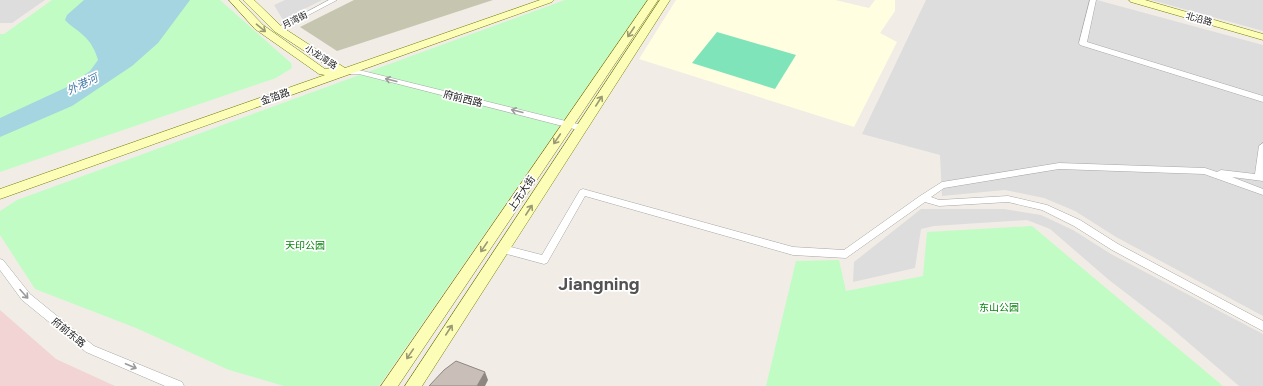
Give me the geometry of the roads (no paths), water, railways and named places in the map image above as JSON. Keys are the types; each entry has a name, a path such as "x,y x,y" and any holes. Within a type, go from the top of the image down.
{"main road":[{"name":"小龙湾路","path":"234,0 259,27 323,72"},
{"name":"小龙湾路","path":"248,0 278,29 340,70"},
{"name":"金箔路","path":"0,194 531,0"},
{"name":"金箔路","path":"0,185 323,72 340,70 549,0"},
{"name":"上元大街","path":"389,386 653,0"},
{"name":"上元大街","path":"412,386 503,250 665,0"},
{"name":"北沿路","path":"1134,0 1263,37"}],"street":[{"name":"月湾街","path":"278,29 334,0"},
{"path":"1093,0 1083,43 1263,100"},
{"name":"府前西路","path":"340,70 359,72 582,128"},
{"path":"503,250 544,260 583,192 793,251 846,254 942,185 1059,166 1205,171 1261,178 1263,146"},
{"path":"1205,171 1263,192"},
{"path":"923,198 939,203 1008,199 1044,207 1077,223 1115,247 1263,326"},
{"name":"府前东路","path":"0,263 4,277 26,297 90,349 178,386"}],"water":[{"name":"外港河","path":"84,0 190,0 158,43 132,66 72,106 0,137 0,118 67,87 90,71 98,60 88,40 65,20 67,15"}],"district":[{"name":"Jiangning","path":"599,284"}],"park label":[{"name":"天印公园","path":"305,245"},
{"name":"东山公园","path":"999,307"}]}
